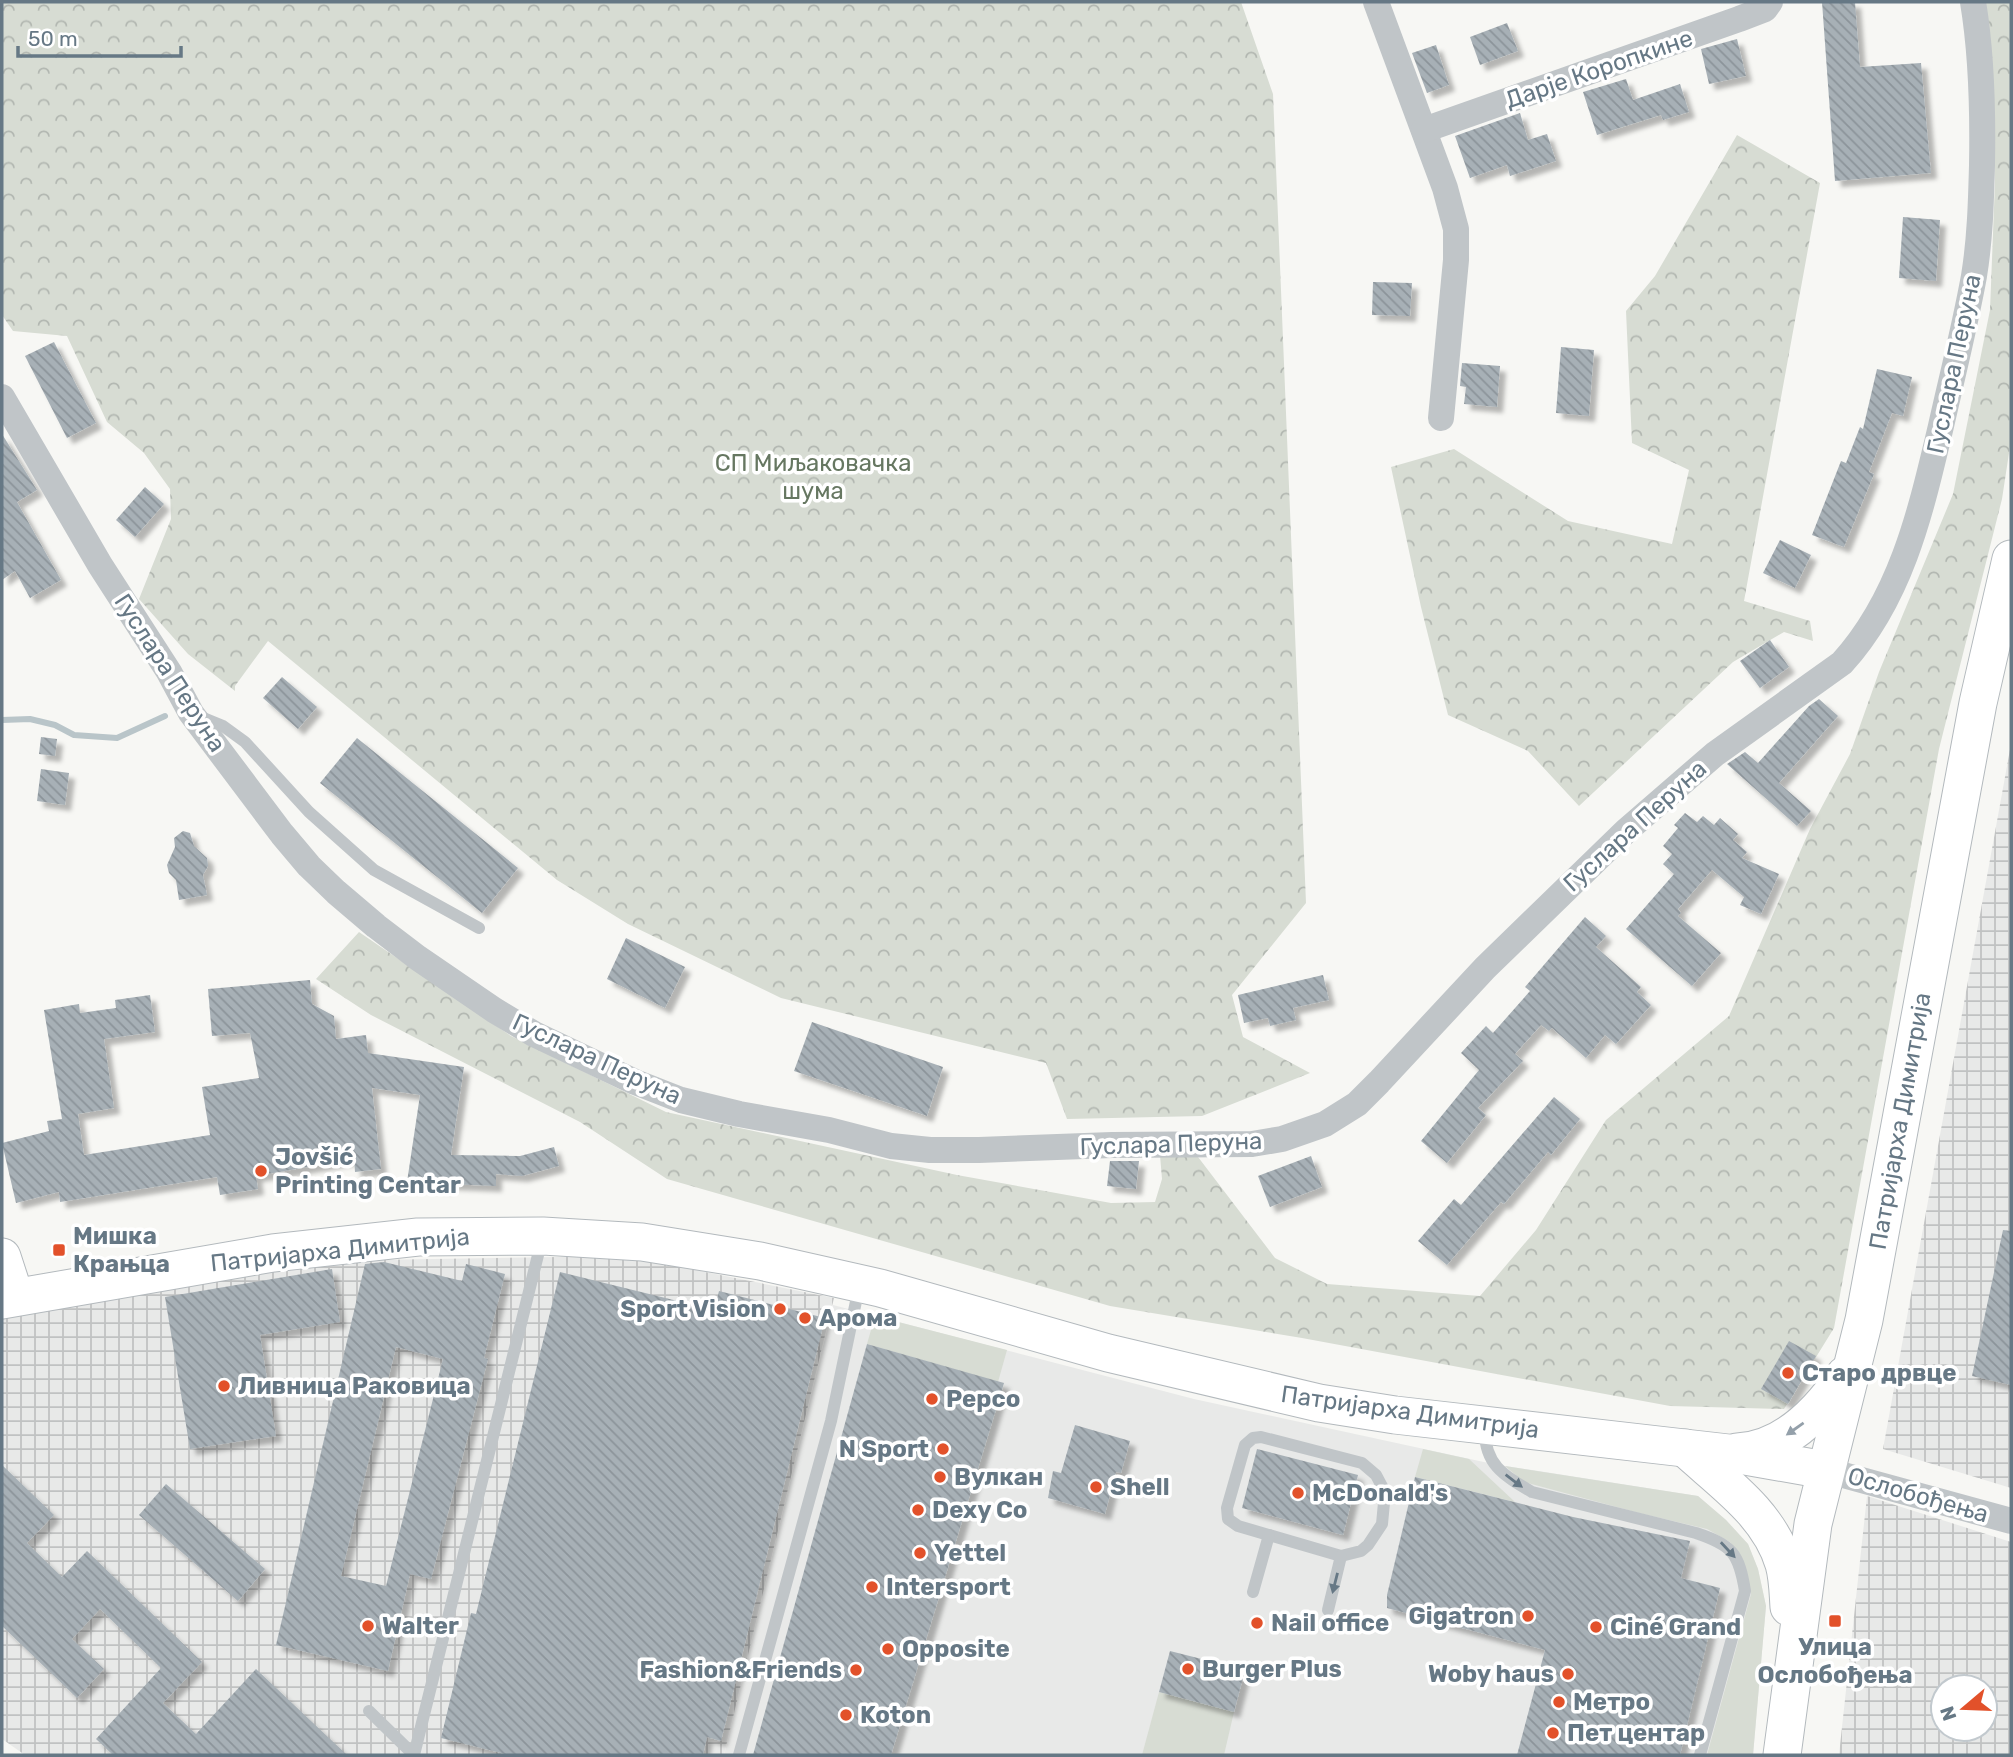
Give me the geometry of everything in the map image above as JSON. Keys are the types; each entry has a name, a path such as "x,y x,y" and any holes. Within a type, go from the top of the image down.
{"main road":[{"name":"Патријарха Димитрија","path":"8,1298 286,1252 418,1237 543,1236 642,1242 760,1261 859,1283 1108,1353 1262,1390 1395,1415 1728,1453 1825,1470 1856,1360 1978,702 2011,559"},
{"path":"2,1257 8,1298"},
{"path":"1728,1453 1762,1447 1799,1427 1822,1407 1856,1360"},
{"path":"1685,1448 1745,1502 1769,1529 1784,1566 1794,1653"},
{"path":"1782,1755 1813,1524 1825,1470"}],"street":[{"path":"1376,2 1445,188 1455,229 1456,260 1441,418"},
{"name":"Дарје Коропкине","path":"1424,130 1739,19 1765,9 1770,2"},
{"name":"Гуслара Перуна","path":"2,397 100,565 169,672 191,713 300,855 336,892 376,926 455,985 534,1034 635,1082 681,1100 739,1114 829,1130 891,1146 930,1150 1252,1143 1282,1139 1325,1124 1357,1104 1485,968 1626,831 1715,754 1842,663 1853,651 1880,607 1899,574 1918,520 1973,276 1979,235 1983,101 1979,38 1973,2"},
{"name":"Ослобођења","path":"1825,1470 2011,1521"}],"lane":[{"path":"191,713 223,726 245,742 309,812 374,870 479,928"},
{"path":"414,1755 543,1236"},
{"path":"739,1755 831,1421 859,1283"},
{"path":"1485,1425 1485,1447 1489,1458 1516,1483 1532,1492 1696,1534 1721,1542 1735,1556 1743,1573 1745,1591 1700,1755"},
{"path":"1261,1437 1362,1463 1376,1475 1385,1492 1382,1524 1361,1551 1341,1556 1238,1527 1228,1519 1227,1508 1245,1445 1253,1438 1261,1437"},
{"path":"1253,1592 1269,1535"},
{"path":"1328,1610 1341,1556"},
{"path":"369,1711 414,1755"}],"shaded area":[{"path":"2011,744 2011,1488 1883,1449"},
{"path":"626,1256 834,1298 724,1755 25,1755 2,1739 2,1317 311,1261"},
{"path":"833,1305 1194,1399 1493,1464 1698,1496 1748,1544 1758,1569 1766,1606 1753,1755 724,1755"},
{"path":"1867,1496 2011,1542 2011,1755 1839,1755"}],"green space":[{"name":"СП Миљаковачка шума","path":"2,2 1241,2 1273,94 1306,903 1232,995 1243,1037 1310,1073 1202,1116 1067,1119 1046,1063 781,998 628,924 557,880 268,641 235,686 235,691 188,654 139,599 171,519 170,489 144,453 107,422 67,336 13,331 2,315"},
{"path":"1978,2 2011,2 2011,440 2002,499 1939,749 1834,1328 1784,1409 1670,1406 1302,1338 1110,1306 667,1179 580,1122 371,1015 316,979 359,932 511,1036 666,1112 957,1175 1111,1203 1155,1202 1162,1179 1160,1155 1195,1153 1275,1258 1327,1284 1480,1296 1536,1230 1606,1120 1729,1016 1810,829 1850,754 1879,672 1953,494 1990,310 1995,182 1992,85"},
{"path":"1737,135 1820,183 1744,601 1810,621 1813,641 1784,632 1733,662 1579,806 1528,751 1448,715 1421,607 1391,467 1454,449 1568,521 1672,544 1689,470 1632,443 1626,311 1655,276"},
{"path":"875,1316 1007,1350 998,1382 867,1344"},
{"path":"1423,1449 1469,1459 1515,1502 1415,1477"},
{"path":"1505,1466 1698,1496 1748,1544 1758,1569 1766,1606 1753,1755 1707,1755 1751,1594 1743,1562 1730,1542 1707,1529 1524,1482"},
{"path":"1159,1692 1234,1712 1224,1755 1142,1755"}],"building":[{"path":"1822,2 1855,2 1860,67 1921,63 1931,173 1835,181"},
{"path":"1507,23 1518,51 1480,65 1470,37"},
{"path":"1737,39 1746,76 1709,84 1701,49"},
{"path":"1436,45 1449,85 1427,93 1412,53"},
{"path":"1626,79 1633,100 1680,84 1689,112 1663,120 1661,115 1597,135 1583,92"},
{"path":"1520,113 1528,140 1547,134 1556,161 1510,176 1507,165 1470,178 1455,136"},
{"path":"1903,217 1940,220 1936,281 1899,278"},
{"path":"1373,282 1412,283 1410,316 1372,315"},
{"path":"54,342 96,423 67,438 25,356"},
{"path":"1561,347 1594,350 1589,416 1556,413"},
{"path":"1462,363 1500,366 1497,407 1464,404 1466,387 1460,386"},
{"path":"1877,369 1912,377 1903,416 1892,413 1869,472 1874,474 1844,547 1812,535 1841,461 1846,463 1860,427 1863,429"},
{"path":"2,434 37,490 17,502 61,580 30,598 15,571 2,580"},
{"path":"145,487 164,504 135,537 116,520"},
{"path":"1780,540 1811,555 1795,588 1763,573"},
{"path":"1770,640 1789,667 1760,688 1740,661"},
{"path":"282,677 317,707 298,729 263,698"},
{"path":"1819,699 1838,716 1779,783 1811,811 1797,826 1727,764 1745,752 1758,763 1809,706"},
{"path":"41,737 57,739 55,756 39,754"},
{"path":"357,738 518,868 482,913 320,783"},
{"path":"41,769 69,773 65,805 37,801"},
{"path":"1685,813 1697,822 1703,816 1714,825 1720,818 1738,834 1733,840 1747,852 1742,858 1779,874 1761,914 1740,905 1744,897 1712,870 1678,909 1681,913 1678,916 1721,953 1692,986 1626,929 1674,874 1663,864 1672,854 1663,846 1678,828 1674,825"},
{"path":"183,831 190,833 194,846 207,858 208,866 203,875 207,895 179,900 176,880 169,873 167,865 175,847 174,838"},
{"path":"1585,917 1606,936 1596,947 1641,987 1637,992 1651,1005 1616,1044 1605,1035 1586,1058 1552,1028 1549,1031 1541,1025 1515,1054 1523,1061 1478,1108 1486,1115 1447,1163 1421,1141 1479,1070 1461,1053 1486,1026 1493,1033 1530,991 1525,987"},
{"path":"626,938 685,967 665,1008 607,979"},
{"path":"1323,975 1329,1000 1293,1008 1296,1020 1270,1026 1268,1018 1244,1023 1238,995"},
{"path":"310,980 312,1004 334,1016 336,1039 366,1035 368,1053 464,1067 451,1155 520,1156 554,1147 559,1166 522,1176 496,1174 496,1186 447,1184 446,1188 407,1182 420,1095 372,1088 381,1169 355,1172 354,1159 256,1176 258,1189 220,1195 217,1177 60,1202 59,1192 16,1203 2,1143 49,1131 47,1121 62,1119 44,1010 79,1004 80,1013 116,1008 115,1000 150,995 155,1032 104,1039 114,1108 78,1114 84,1155 210,1135 202,1087 259,1078 250,1033 212,1036 208,989"},
{"path":"812,1022 943,1067 927,1116 794,1071"},
{"path":"1554,1097 1580,1119 1551,1155 1548,1152 1447,1265 1418,1241 1454,1199 1461,1205"},
{"path":"1311,1156 1322,1187 1270,1207 1258,1176"},
{"path":"1110,1161 1139,1161 1136,1189 1107,1186"},
{"path":"2003,1230 2011,1231 2011,1385 1972,1376"},
{"path":"384,1262 462,1281 466,1264 505,1274 484,1358 488,1359 431,1579 410,1574 388,1671 276,1645 365,1264","holes":["396,1347 443,1359 386,1586 341,1576"]},
{"name":"Ливница Раковица","path":"332,1269 340,1322 260,1335 276,1436 190,1449 165,1297"},
{"path":"560,1272 714,1310 719,1291 825,1318 721,1741 707,1737 703,1755 509,1755 441,1738 471,1613 476,1614"},
{"name":"Старо дрвце","path":"1789,1341 1816,1356 1788,1404 1761,1389"},
{"path":"867,1344 1004,1383 891,1755 753,1755"},
{"path":"1075,1425 1130,1441 1121,1473 1116,1472 1105,1514 1048,1498 1053,1471 1061,1473"},
{"path":"1257,1449 1358,1475 1343,1535 1242,1508"},
{"path":"2,1465 54,1515 27,1543 62,1577 87,1551 202,1662 163,1703 196,1734 256,1669 347,1755 113,1755 96,1739 161,1668 100,1609 72,1639 104,1669 77,1698 2,1626"},
{"path":"1415,1477 1573,1517 1690,1541 1681,1578 1720,1588 1680,1755 1517,1755 1545,1650 1387,1608 1387,1595"},
{"path":"166,1484 265,1569 238,1601 139,1515"},
{"path":"1170,1651 1245,1670 1234,1712 1159,1692"}],"waterway":[{"path":"2,720 30,719 55,725 74,735 117,738 165,716"}],"place":[{"name":"Jovšić Printing Centar","path":"261,1171"},
{"name":"Мишка Крањца","path":"59,1250"},
{"name":"Sport Vision","path":"780,1309"},
{"name":"Арома","path":"805,1318"},
{"name":"Старо дрвце","path":"1788,1373"},
{"name":"Ливница Раковица","path":"224,1386"},
{"name":"Pepco","path":"932,1399"},
{"name":"N Sport","path":"943,1449"},
{"name":"Вулкан","path":"940,1477"},
{"name":"Shell","path":"1096,1487"},
{"name":"McDonald's","path":"1298,1493"},
{"name":"Dexy Co","path":"918,1510"},
{"name":"Yettel","path":"920,1553"},
{"name":"Intersport","path":"872,1587"},
{"name":"Gigatron","path":"1528,1616"},
{"name":"Улица Ослобођења","path":"1835,1621"},
{"name":"Nail office","path":"1257,1623"},
{"name":"Walter","path":"368,1626"},
{"name":"Ciné Grand","path":"1596,1627"},
{"name":"Opposite","path":"888,1649"},
{"name":"Burger Plus","path":"1188,1669"},
{"name":"Fashion&Friends","path":"856,1670"},
{"name":"Woby haus","path":"1568,1674"},
{"name":"Метро","path":"1559,1702"},
{"name":"Koton","path":"846,1715"},
{"name":"Пет центар","path":"1553,1733"}]}
